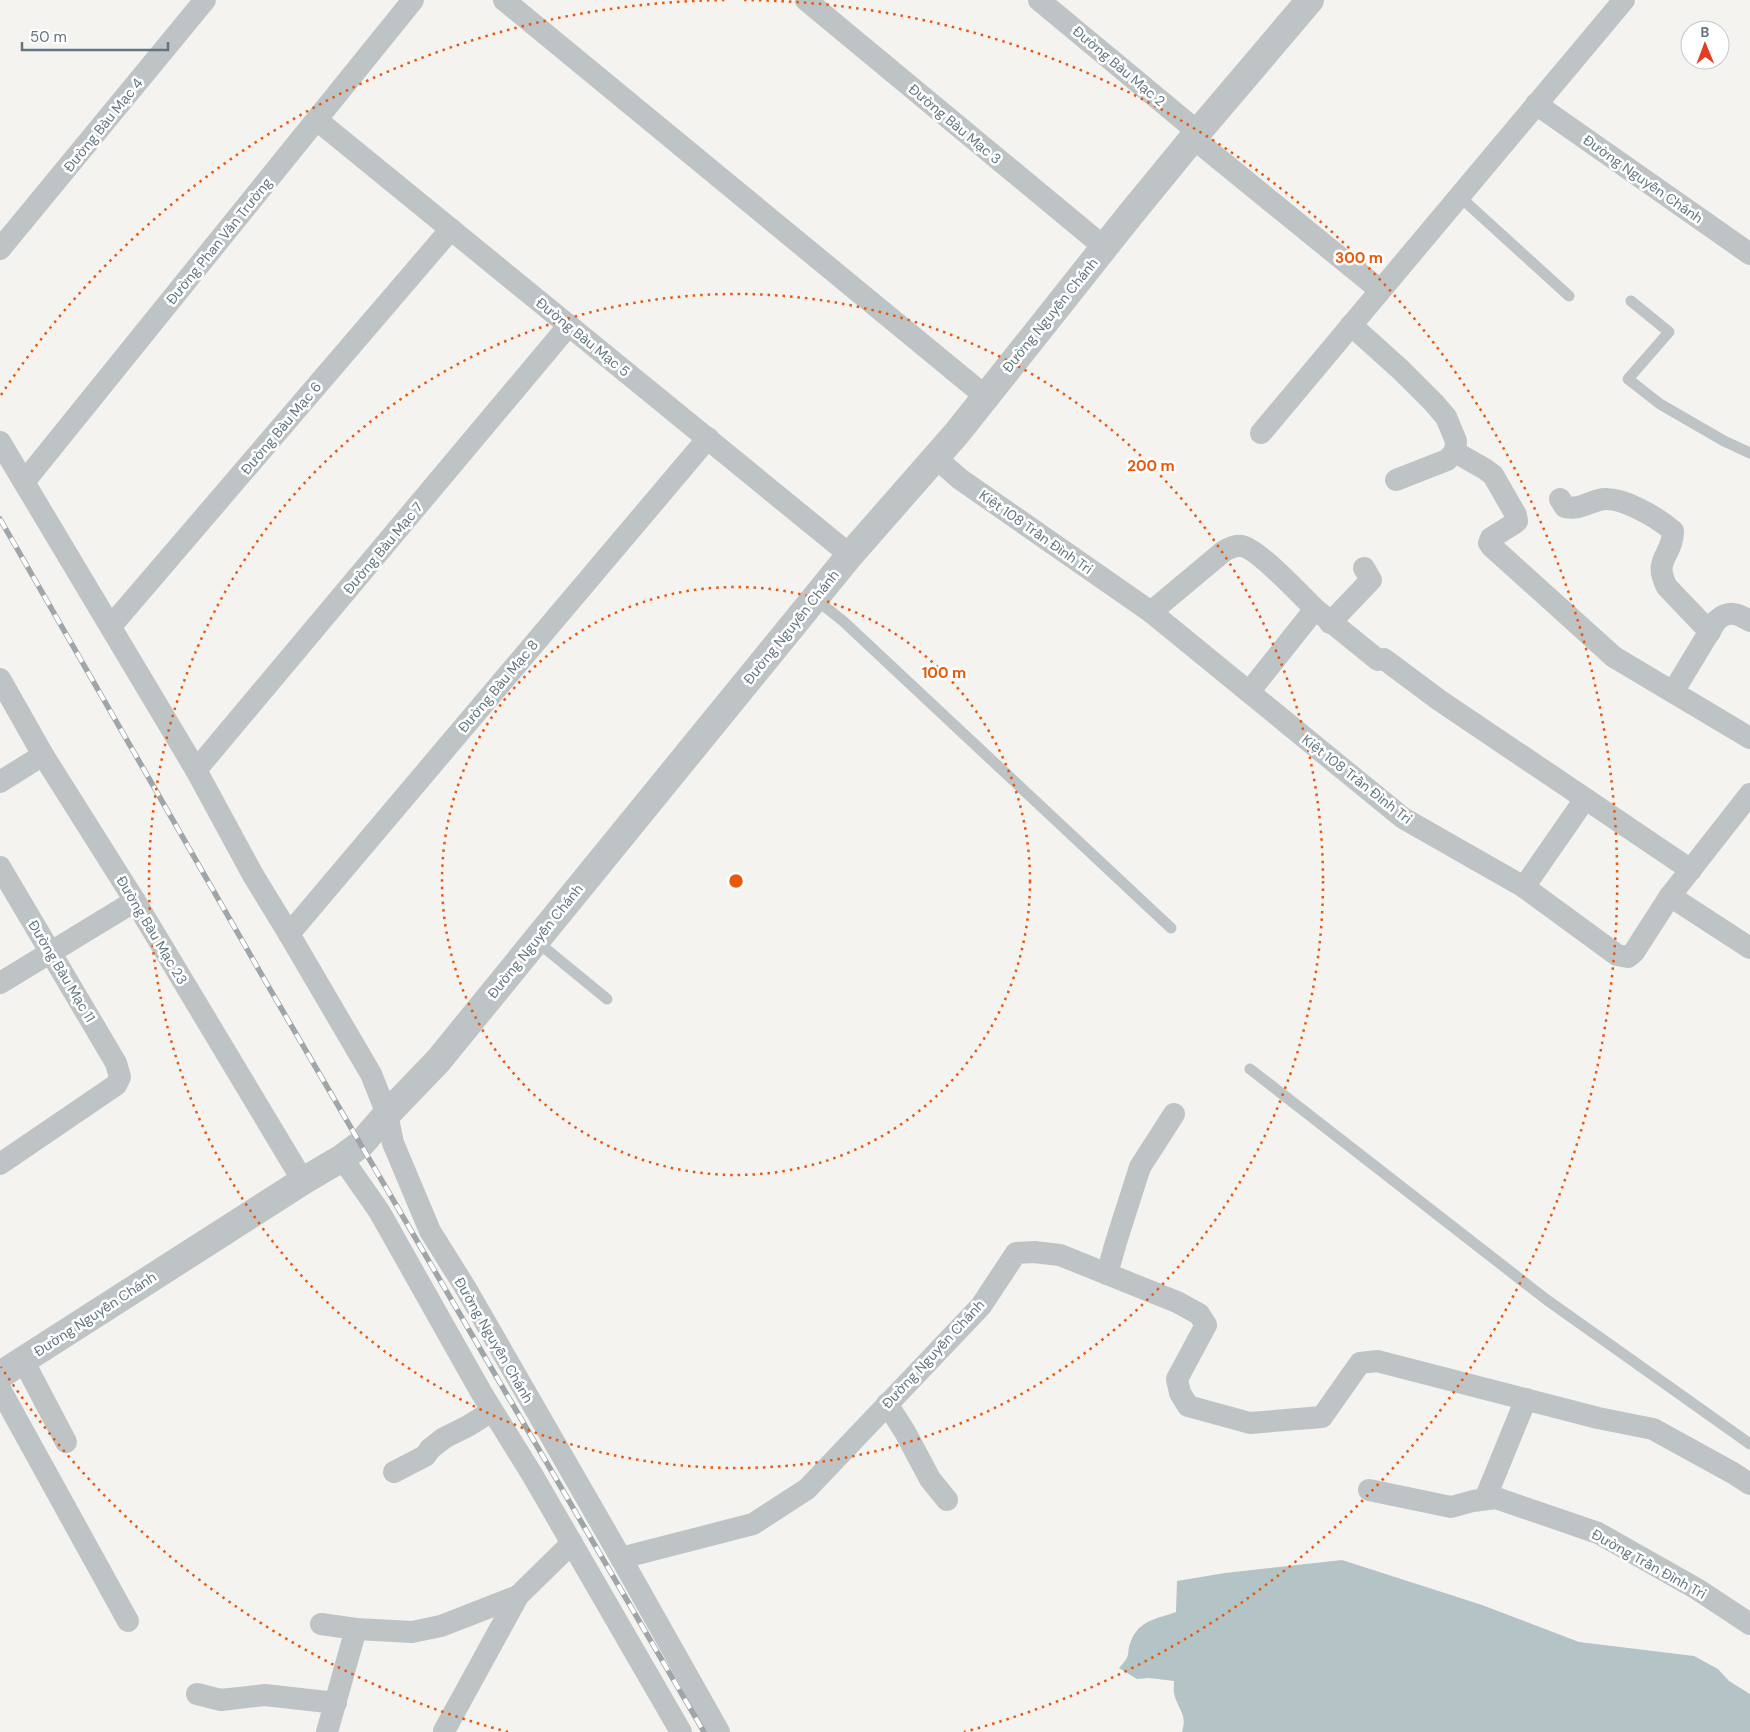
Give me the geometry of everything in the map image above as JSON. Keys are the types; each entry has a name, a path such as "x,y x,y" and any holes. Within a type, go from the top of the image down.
{"street":[{"name":"Đường Bàu Mạc 4","path":"0,249 205,0"},
{"name":"Đường Phan Văn Trường","path":"24,482 413,0"},
{"path":"504,0 985,396"},
{"name":"Đường Bàu Mạc 3","path":"806,0 1104,247"},
{"name":"Đường Bàu Mạc 2","path":"1039,0 1195,135"},
{"name":"Đường Nguyễn Chánh","path":"0,1375 342,1158 361,1144 438,1061 814,598 936,458 1195,135 1310,0"},
{"path":"1261,433 1624,0"},
{"name":"Đường Nguyễn Chánh","path":"1536,104 1750,254"},
{"name":"Đường Bàu Mạc 5","path":"317,120 850,555"},
{"path":"1195,135 1380,290"},
{"name":"Đường Bàu Mạc 6","path":"111,626 451,229"},
{"path":"1351,325 1401,370 1446,417 1456,441 1454,452 1447,460 1396,480"},
{"name":"Đường Bàu Mạc 7","path":"196,770 569,326"},
{"name":"Đường Bàu Mạc 8","path":"289,934 708,438"},
{"path":"0,442 196,770 253,875 371,1074 387,1114"},
{"path":"1454,452 1493,475 1516,515 1517,521 1515,524 1491,538 1489,543 1491,546 1614,657 1750,738"},
{"name":"Kiệt 108 Trần Đình Tri","path":"936,458 960,478 1151,612 1403,818 1524,887 1617,955 1628,957 1634,952 1670,896 1750,794"},
{"path":"1560,499 1565,507 1574,509 1598,500 1610,498 1633,506 1666,525 1673,532 1673,539 1663,560 1661,569 1663,579 1667,587 1710,632"},
{"path":"1151,612 1224,551 1235,546 1243,546 1276,570 1322,616 1378,660 1384,659 1439,700 1691,870"},
{"path":"1249,692 1322,616 1371,580 1364,568"},
{"path":"1673,692 1716,621 1723,615 1732,613 1750,621"},
{"name":"Đường Bàu Mạc 23","path":"0,680 43,755 135,901 303,1181"},
{"path":"0,782 43,755"},
{"path":"1524,887 1585,798"},
{"name":"Đường Bàu Mạc 11","path":"0,866 116,1063 120,1077 116,1085 0,1164"},
{"path":"1670,896 1750,948"},
{"path":"0,983 135,901"},
{"name":"Đường Nguyễn Chánh","path":"387,1114 393,1143 430,1231 465,1287 719,1732"},
{"path":"1108,1274 1116,1242 1140,1168 1174,1114"},
{"path":"342,1158 379,1211 492,1410 572,1543 680,1732"},
{"name":"Đường Nguyễn Chánh","path":"621,1558 753,1524 807,1488 981,1306 1016,1253 1034,1252 1060,1255 1177,1302 1199,1314 1206,1325 1176,1379 1180,1393 1188,1406 1250,1423 1322,1418 1360,1363 1377,1361 1598,1418 1653,1429 1750,1484"},
{"path":"24,1360 66,1442"},
{"path":"0,1390 128,1621"},
{"path":"1485,1500 1526,1399"},
{"path":"887,1404 905,1432 930,1479 947,1500"},
{"path":"394,1472 425,1456 430,1449 444,1438 468,1426 492,1410"},
{"name":"Đường Trần Đình Tri","path":"1369,1490 1451,1507 1496,1498 1598,1533 1697,1589 1750,1624"},
{"path":"444,1731 518,1596 572,1543"},
{"path":"321,1624 356,1629 412,1632 441,1626 518,1596"},
{"path":"327,1732 356,1629"},
{"path":"197,1694 221,1700 265,1695 336,1703"}],"lane":[{"path":"1459,196 1569,296"},
{"path":"1631,301 1669,332 1628,379 1660,404 1724,441 1750,453"},
{"path":"814,598 843,621 1170,928"},
{"path":"535,940 607,999"},
{"path":"1250,1069 1547,1300 1750,1444"}],"shaded area":[{"path":"1342,1560 1482,1605 1579,1642 1694,1656 1718,1669 1729,1681 1750,1694 1750,1732 1182,1732 1184,1721 1174,1695 1174,1681 1149,1678 1137,1679 1119,1668 1127,1657 1134,1634 1144,1624 1176,1612 1177,1581 1225,1573"}],"railway":[{"path":"0,519 267,984 704,1732"}]}
